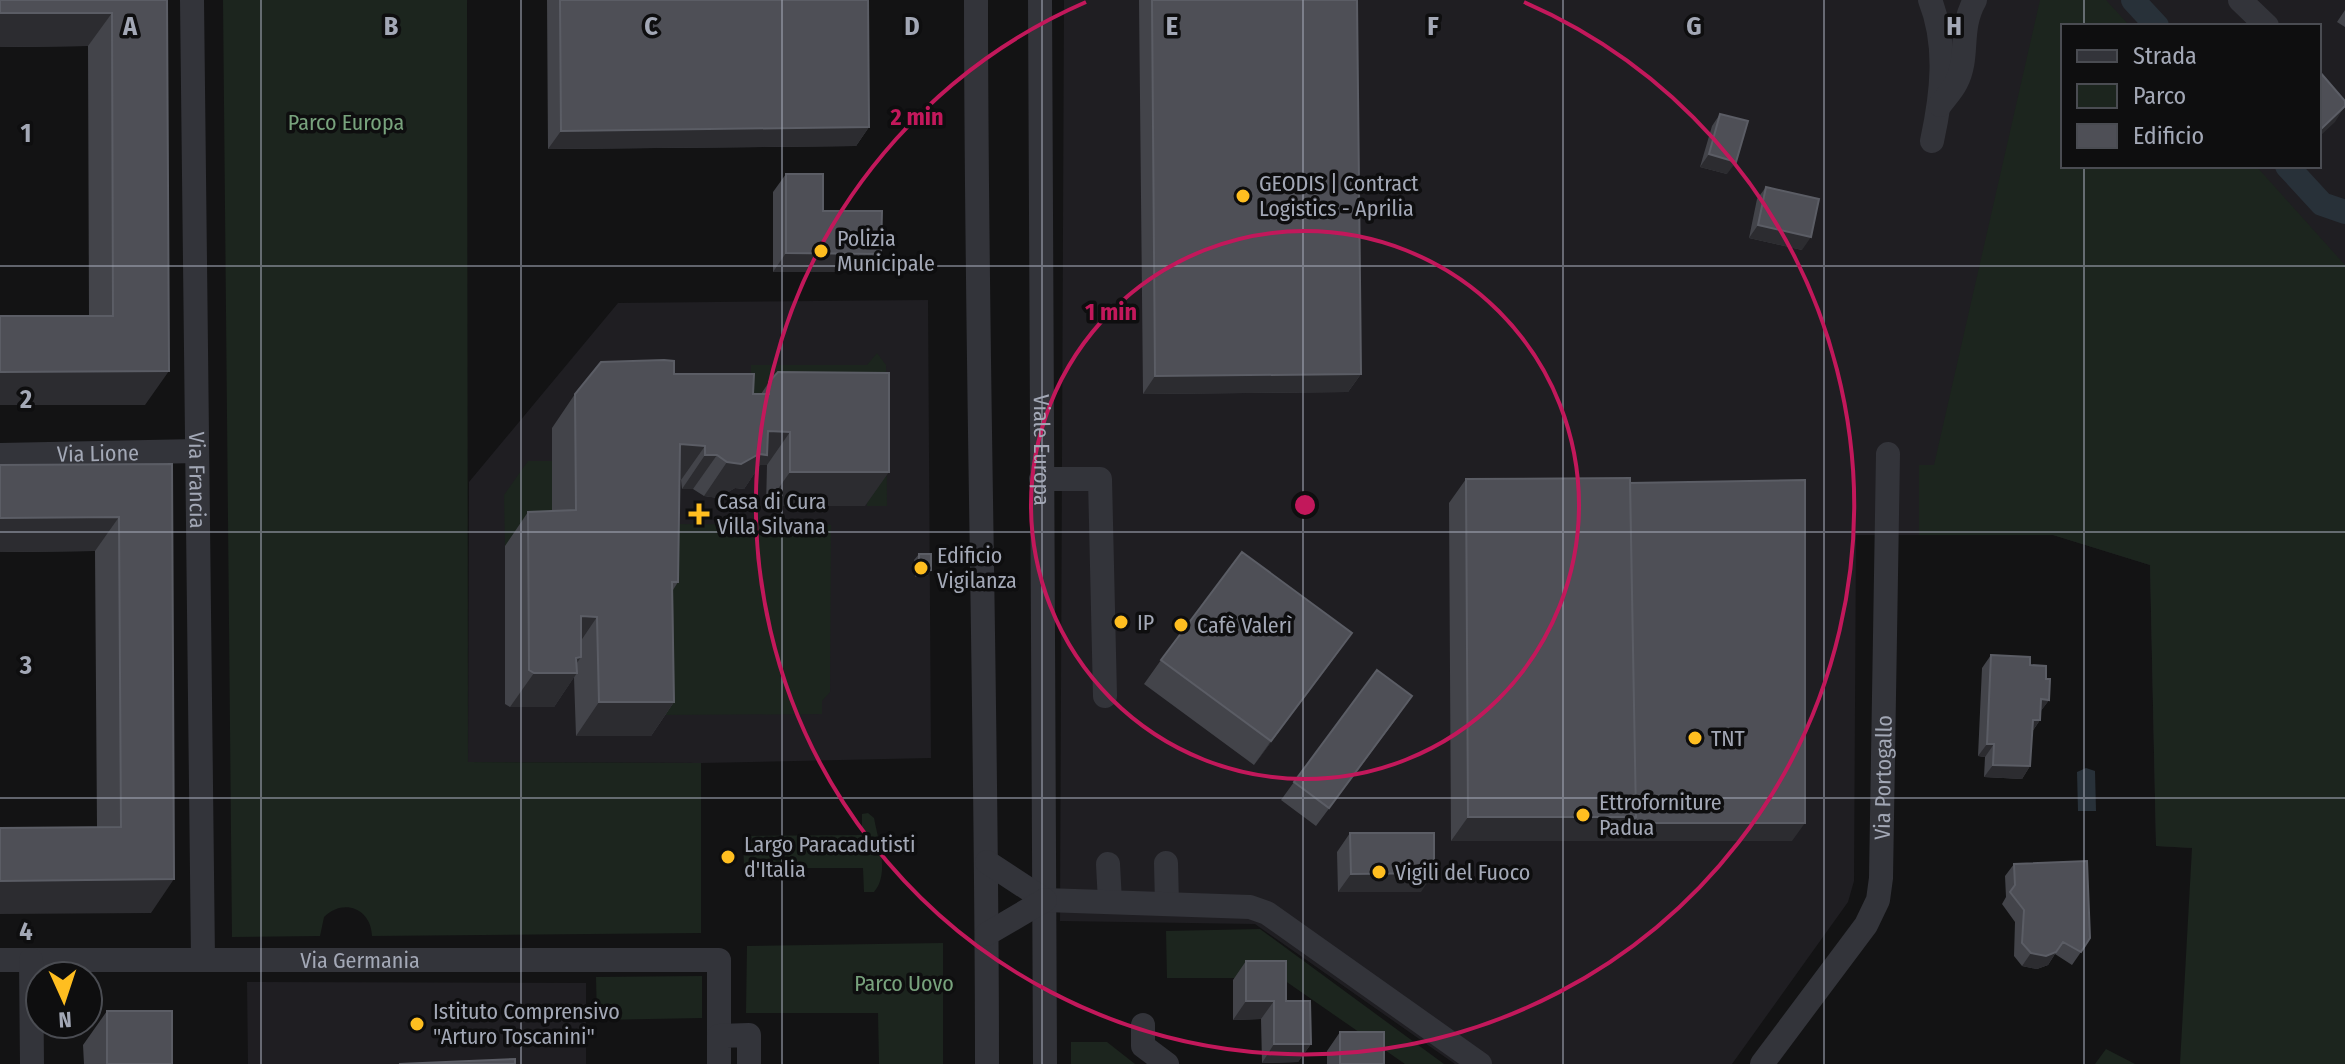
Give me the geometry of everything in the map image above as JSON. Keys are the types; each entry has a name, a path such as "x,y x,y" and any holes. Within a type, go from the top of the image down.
{"street":[{"name":"Via Francia","path":"192,0 203,960"},
{"path":"976,0 987,1064"},
{"name":"Viale Europa","path":"1040,0 1045,1064"},
{"path":"1930,0 1937,16 1941,52 1940,105 1932,141"},
{"path":"1940,105 1956,84 1962,63 1964,29 1975,0"},
{"path":"2240,0 2265,24"},
{"name":"Via Lione","path":"0,455 197,451"},
{"name":"Via Portogallo","path":"1762,1064 1866,925 1878,900 1882,863 1888,454"},
{"path":"1041,479 1100,479 1105,696"},
{"path":"987,862 1045,900 1250,907 1267,913 1480,1064"},
{"path":"1166,863 1167,904"},
{"path":"1108,864 1110,902"},
{"path":"987,934 1045,900"},
{"name":"Via Germania","path":"0,960 24,960"},
{"name":"Via Germania","path":"104,960 719,960 719,1036"},
{"path":"1143,1025 1143,1046 1167,1064"},
{"path":"719,1064 719,1036 749,1035 749,1064"},
{"path":"32,1040 32,1064"}],"shaded area":[{"path":"1064,0 2345,0 2345,856 2156,846 2150,565 2053,535 1856,535 1854,881 1848,902 1732,1064 1455,1064 1255,924 1060,921"},
{"name":"Casa di Cura Villa Silvana","path":"928,300 931,758 701,763 468,762 469,482 618,303"},
{"path":"2086,768 2095,771 2096,811 2078,811 2077,772"},
{"name":"Istituto Comprensivo \"Arturo Toscanini\"","path":"247,982 586,983 586,1064 248,1064"}],"green space":[{"name":"Parco Europa","path":"223,0 467,0 468,762 701,763 701,933 372,936 367,919 355,909 347,907 331,911 324,917 320,936 232,937"},
{"path":"2040,0 2106,0 2128,24 2061,24 2061,168 2258,168 2345,265 2345,1064 2180,1064 2192,848 2156,846 2150,565 2053,535 1919,535 1919,465 1934,465"},
{"path":"877,353 886,365 887,506 867,506 867,399 751,400 751,365 867,365"},
{"path":"528,461 552,461 552,544 505,546 504,495"},
{"path":"675,524 831,525 830,692 822,701 822,714 662,715 662,535"},
{"path":"868,813 874,818 882,856 879,885 874,892 864,892 863,868 744,868 743,836 862,835 862,814"},
{"path":"1260,929 1444,1064 1405,1064 1281,978 1167,978 1166,931"},
{"name":"Parco Uovo","path":"943,943 943,1064 879,1064 878,1013 746,1013 747,946"},
{"path":"702,976 702,1018 597,1020 596,977"},
{"path":"1071,1042 1107,1042 1135,1064 1071,1064"},
{"path":"2106,1049 2135,1064 2095,1064"}],"building":[{"path":"0,0 167,0 169,371 0,372 0,316 113,316 112,13 0,13"},
{"path":"560,0 868,0 869,127 561,131"},
{"name":"GEODIS | Contract Logistics - Aprilia","path":"1152,0 1357,0 1361,374 1155,376"},
{"path":"2321,73 2345,101 2345,106 2321,129"},
{"path":"1720,114 1748,121 1736,162 1709,154"},
{"path":"786,174 823,174 823,211 882,211 881,254 786,253"},
{"path":"1766,187 1819,199 1811,237 1758,225"},
{"path":"674,361 674,374 754,374 753,394 769,394 769,382 778,372 889,373 889,472 790,472 790,432 768,431 767,455 759,454 741,464 727,462 717,455 705,455 705,446 680,444 678,582 672,582 674,702 599,702 597,617 581,616 581,657 576,658 577,673 534,673 529,670 528,512 576,510 575,394 601,362"},
{"path":"172,464 174,879 0,881 0,828 121,827 119,517 0,518 0,465"},
{"path":"1630,478 1636,817 1468,817 1466,479"},
{"path":"1805,480 1805,823 1632,823 1636,817 1630,483"},
{"path":"1242,552 1352,633 1271,741 1161,660"},
{"path":"919,554 931,554 931,570 919,571"},
{"path":"1991,655 2030,657 2030,665 2046,666 2046,679 2050,679 2049,700 2041,699 2040,720 2033,720 2030,766 1993,765 1994,744 1987,744"},
{"path":"1377,670 1412,696 1329,808 1294,782"},
{"path":"1350,833 1434,833 1434,873 1351,874"},
{"path":"2087,861 2090,938 2081,952 2063,942 2056,952 2046,956 2031,953 2022,943 2024,910 2010,892 2015,885 2014,864"},
{"path":"1246,961 1286,961 1286,1001 1310,1001 1311,1044 1274,1044 1274,1001 1246,1001"},
{"path":"107,1011 172,1011 172,1064 107,1064"},
{"path":"1340,1032 1384,1032 1384,1064 1340,1064"},
{"path":"515,1059 515,1064 399,1064"}],"waterway":[{"path":"2133,0 2155,24"},
{"path":"2289,168 2322,204 2345,212"}],"place":[{"name":"GEODIS | Contract Logistics - Aprilia","path":"1243,196"},
{"name":"Polizia Municipale","path":"821,251"},
{"name":"Casa di Cura Villa Silvana","path":"699,514"},
{"name":"Edificio Vigilanza","path":"921,568"},
{"name":"IP","path":"1121,622"},
{"name":"Cafè Valerì","path":"1181,625"},
{"name":"TNT","path":"1695,738"},
{"name":"Ettroforniture Padua","path":"1583,815"},
{"name":"Largo Paracadutisti d'Italia","path":"728,857"},
{"name":"Vigili del Fuoco","path":"1379,872"},
{"name":"Istituto Comprensivo \"Arturo Toscanini\"","path":"417,1024"}]}
